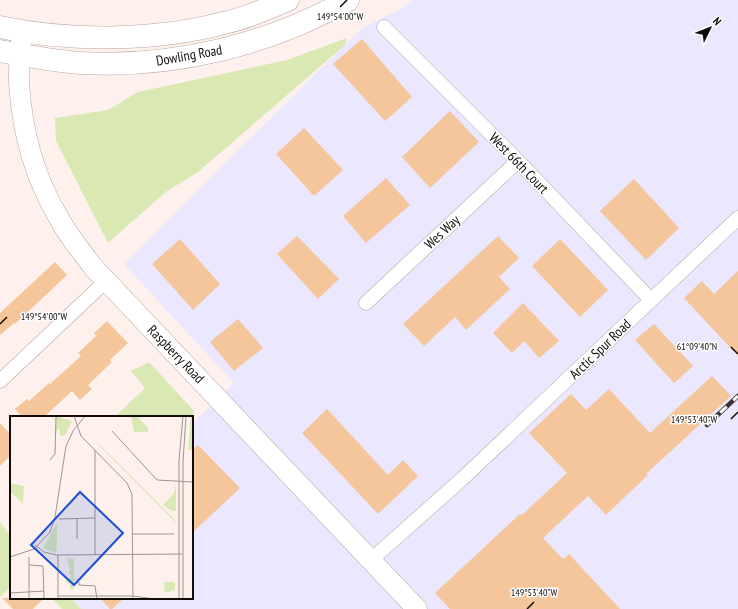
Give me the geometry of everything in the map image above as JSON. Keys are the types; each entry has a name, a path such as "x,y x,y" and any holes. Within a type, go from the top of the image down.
{"main road":[{"name":"Dowling Road","path":"22,32 84,37 136,36 181,32 224,23 254,14 288,0"},
{"name":"Dowling Road","path":"10,53 82,63 155,61 191,56 250,42 290,28 331,10 348,0"},
{"path":"0,27 22,32"},
{"name":"Raspberry Road","path":"22,32 10,53 19,82 22,114 30,151 40,182 69,235 93,267 106,281 417,609"}],"street":[{"name":"West 66th Court","path":"384,27 518,161 651,300"},
{"name":"Wes Way","path":"366,303 518,161"},
{"name":"Arctic Spur Road","path":"371,560 462,480 738,218"},
{"path":"0,381 106,281"}],"shaded area":[{"path":"413,0 738,0 738,609 81,609 72,599 193,599 193,423 234,383 124,264 361,29 400,9"}],"green space":[{"path":"347,38 345,45 198,172 167,191 108,243 56,141 55,118 108,110 138,92 287,60"},
{"path":"149,362 194,411 193,417 116,416 145,388 131,371"},
{"path":"0,522 10,536 10,588 0,597"},
{"path":"53,599 72,599 81,609 62,609"}],"building":[{"path":"362,39 412,97 385,121 333,64"},
{"path":"450,111 479,142 430,188 402,157"},
{"path":"304,128 343,170 314,196 276,154"},
{"path":"386,178 410,205 366,243 343,216"},
{"path":"634,179 679,228 646,260 600,211"},
{"path":"297,236 339,279 318,299 277,254"},
{"path":"498,236 519,258 499,277 510,289 466,330 455,317 424,346 403,324"},
{"path":"180,239 220,284 193,310 152,264"},
{"path":"560,239 608,290 580,317 532,266"},
{"path":"55,262 67,275 15,324 14,323 0,335 0,313"},
{"path":"738,271 738,356 684,298 702,281 714,294"},
{"path":"523,303 559,341 539,358 524,341 512,353 493,333"},
{"path":"238,319 263,348 234,371 210,342"},
{"path":"107,321 128,343 110,360 112,362 88,385 92,389 80,400 72,391 45,416 21,416 15,409 27,399 29,401 81,356 78,353 96,336 94,333"},
{"path":"654,324 693,366 674,383 635,340"},
{"path":"712,376 731,396 646,474 648,475 606,515 588,496 543,538 563,559 569,554 620,609 450,609 435,593 520,514 522,515 567,473 529,433 571,394 586,410 609,389 650,433"},
{"path":"327,409 388,475 403,460 418,476 378,514 302,433"},
{"path":"0,423 10,434 10,456 0,466"},
{"path":"198,445 240,488 193,532 193,449"},
{"path":"2,598 43,599 33,609 13,609"},
{"path":"101,599 123,599 112,609 110,609"}],"railway":[{"path":"707,425 738,396"}]}
